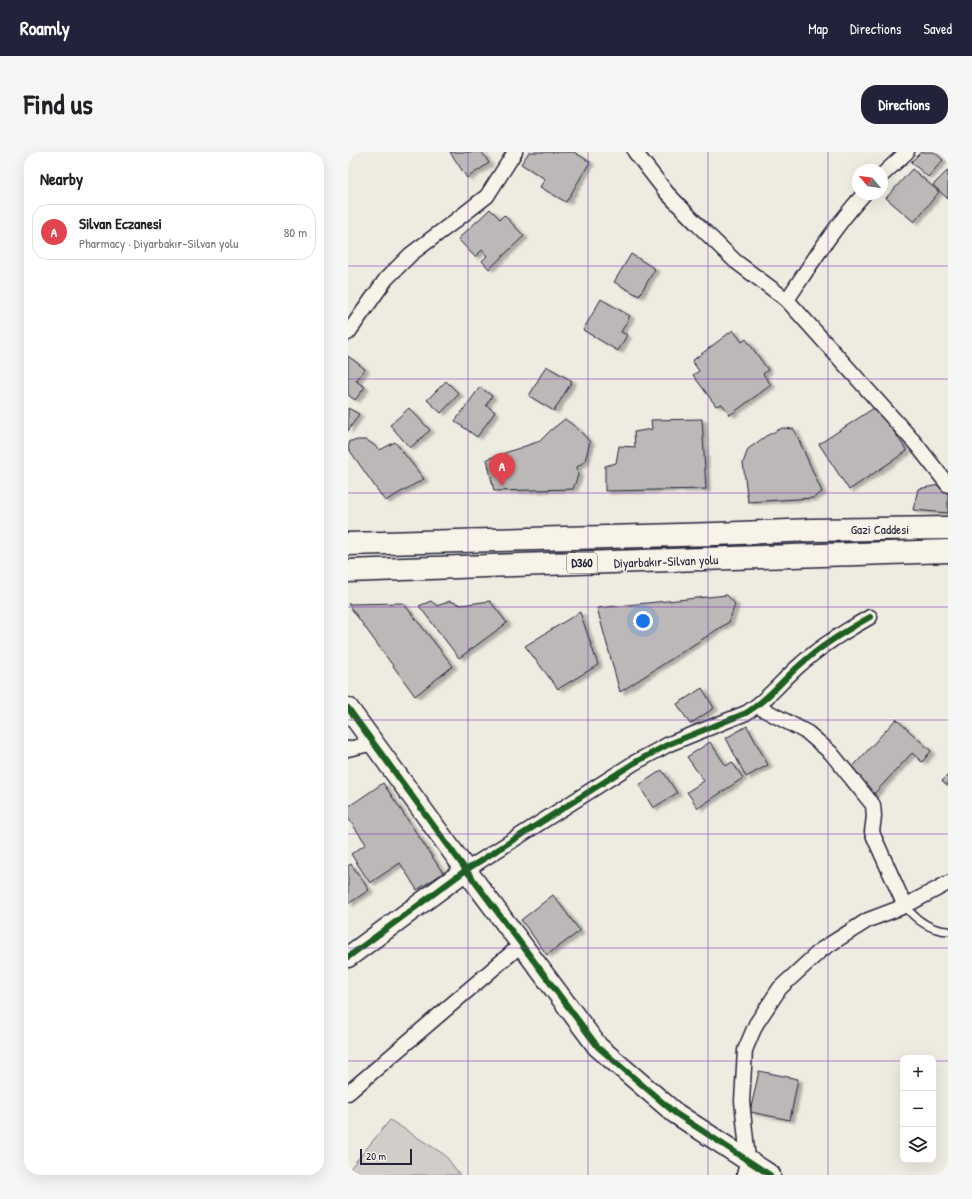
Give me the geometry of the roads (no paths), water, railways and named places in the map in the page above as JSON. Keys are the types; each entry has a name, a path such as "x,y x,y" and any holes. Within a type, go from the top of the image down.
{"highway":[{"name":"Gazi Caddesi","path":"812,530 948,528"},
{"name":"Diyarbakır-Silvan yolu","path":"348,544 812,530"},
{"name":"Gazi Caddesi","path":"816,555 948,551"},
{"name":"Diyarbakır-Silvan yolu","path":"348,571 816,555"}],"street":[{"path":"348,333 386,279 411,254 487,196 515,152"},
{"path":"635,152 667,193 698,225 735,260 787,300 916,444 948,485"},
{"path":"888,169 906,152"},
{"path":"787,300 832,232 858,200"},
{"path":"348,957 466,870 634,763 669,744 746,713 757,706 768,697 800,664 844,632 870,617"},
{"path":"757,706 808,733 820,742 831,753 872,804 874,816 872,832 905,906"},
{"path":"348,708 598,1047 675,1113 746,1167 770,1175"},
{"path":"348,749 374,743"},
{"path":"746,1167 742,1101 745,1050 756,1024 780,988 821,950 868,920 905,906 948,883"},
{"path":"348,1093 522,944"}],"lane":[{"path":"905,906 912,914 928,926 948,931"}],"place":[{"name":"Silvan Eczanesi","path":"502,486"}]}
